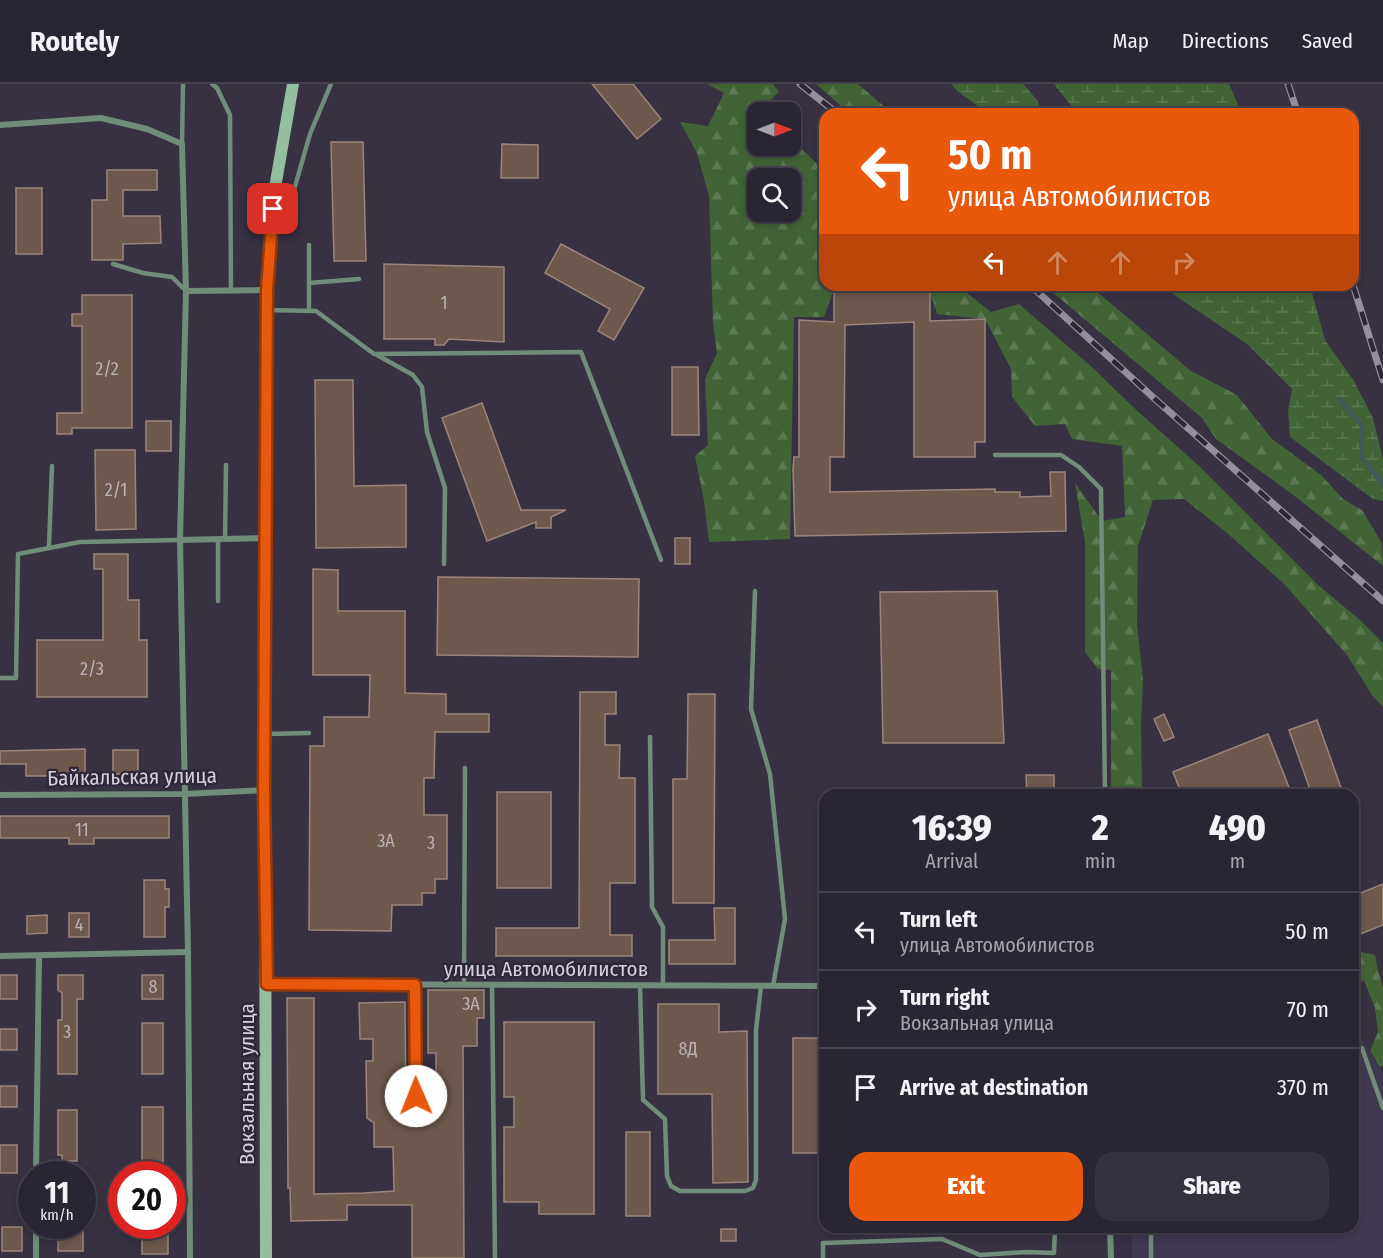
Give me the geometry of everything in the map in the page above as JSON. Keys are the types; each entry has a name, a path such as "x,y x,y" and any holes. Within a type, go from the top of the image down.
{"main road":[{"name":"Вокзальная улица","path":"266,1258 267,984 264,790 267,290 275,189 293,84"}],"street":[{"path":"0,125 101,118 147,129 182,144 186,291 180,540 188,952 190,1258"},
{"path":"186,291 267,290"},
{"path":"180,540 267,538"},
{"name":"Байкальская улица","path":"0,795 184,794 264,790"},
{"path":"0,956 188,952"},
{"path":"36,1161 39,956"},
{"name":"улица Автомобилистов","path":"267,984 819,986"},
{"path":"1110,1233 1111,1258"},
{"path":"36,1239 36,1258"}],"lane":[{"path":"182,144 183,84"},
{"path":"212,84 218,88 230,115 231,291"},
{"path":"275,189 294,190 310,134 331,84"},
{"path":"309,245 309,310"},
{"path":"113,264 143,273 172,277 186,291"},
{"path":"309,283 359,279"},
{"path":"267,310 316,310 374,354 413,375 422,387 427,432 445,488 444,564"},
{"path":"374,354 581,352 661,560"},
{"path":"995,455 1061,455 1079,467 1101,489 1105,789"},
{"path":"218,601 226,465"},
{"path":"49,546 52,466"},
{"path":"0,678 16,678 18,554 49,546 80,542 180,540"},
{"path":"755,591 751,709 770,774 785,919 773,986"},
{"path":"265,734 309,733"},
{"path":"650,737 652,907 663,927 663,986"},
{"path":"464,985 465,768"},
{"path":"415,985 416,1096"},
{"path":"492,985 495,1258"},
{"path":"640,986 643,1100 665,1119 667,1176 671,1186 680,1191 745,1191 753,1188 756,1180 756,1030 761,986"},
{"path":"1359,1048 1362,1048 1383,1108"},
{"path":"823,1258 823,1243 942,1239 980,1255 1054,1253 1055,1233"},
{"path":"1151,1233 1151,1258"}],"shaded area":[{"path":"1359,1035 1383,1074 1383,1258 1132,1258 1132,1233 1359,1233"}],"green space":[{"path":"707,84 773,84 779,92 768,102 747,102 747,156 801,156 801,148 819,166 819,291 833,291 824,317 794,317 790,539 709,542 695,456 708,445 705,379 717,353 713,323 709,196 697,153 680,122 708,126 724,93"},
{"path":"816,84 858,84 886,108 843,108"},
{"path":"951,84 1023,84 1037,100 1040,108 981,108"},
{"path":"1054,84 1229,84 1239,108 1073,108"},
{"path":"930,291 965,291 991,312 1019,304 1093,368 1200,467 1318,585 1360,620 1383,643 1383,707 1372,695 1347,655 1285,585 1227,533 1184,499 1153,500 1138,546 1137,625 1143,679 1142,789 1111,789 1111,670 1098,669 1085,652 1085,542 1075,483 1102,521 1125,517 1122,446 1072,439 1065,424 1035,426 1012,397 1011,369 985,319 937,314"},
{"path":"1051,291 1096,291 1191,371 1237,395 1272,439 1321,475 1343,499 1362,510 1382,543 1383,566 1292,494 1216,439 1202,418"},
{"path":"1170,291 1312,291 1325,340 1354,381 1373,418 1383,459 1383,501 1373,499 1290,437 1288,410 1292,389 1247,344"},
{"path":"1359,952 1375,955 1383,987 1383,1066 1380,1067 1370,1051 1378,1032 1375,1008 1364,980 1359,983"}],"building":[{"path":"592,84 633,84 661,119 637,139"},
{"path":"331,142 363,142 366,261 334,261"},
{"path":"502,144 538,145 538,178 501,178"},
{"path":"107,170 157,170 157,190 123,190 123,216 160,216 161,243 123,244 123,260 92,260 92,200 107,200"},
{"path":"16,188 42,188 42,254 16,254"},
{"path":"561,244 644,288 614,340 598,331 610,309 545,273"},
{"path":"384,264 504,267 504,342 449,339 444,345 435,345 435,339 384,339"},
{"path":"834,291 930,291 930,321 985,319 985,442 975,442 975,457 914,457 914,322 845,325 844,457 830,457 830,492 995,489 995,492 1020,492 1020,497 1051,496 1050,472 1065,472 1066,531 795,536 793,469 794,457 799,457 799,320 834,322"},
{"path":"82,295 132,295 132,428 72,428 72,434 57,434 57,413 82,413 82,326 72,326 72,314 82,314"},
{"path":"672,367 698,367 699,435 672,435"},
{"path":"315,380 353,380 354,486 406,485 406,547 316,548"},
{"path":"482,403 521,510 566,510 551,517 551,528 536,528 536,522 487,541 442,418"},
{"path":"146,421 171,421 171,451 146,451"},
{"path":"95,450 135,450 136,529 96,530"},
{"path":"675,538 690,538 690,564 675,564"},
{"path":"94,554 128,554 128,600 139,600 139,640 147,640 147,697 37,697 37,640 103,640 103,569 94,569"},
{"path":"313,569 338,570 338,611 405,611 405,693 446,694 446,714 489,714 489,732 435,732 434,778 424,778 424,815 447,815 447,879 435,879 435,893 422,893 422,905 392,905 391,931 309,930 310,746 324,746 324,717 369,717 370,675 313,675"},
{"path":"438,577 639,579 638,657 437,655"},
{"path":"997,591 1004,743 883,743 880,592"},
{"path":"580,692 616,692 616,714 605,714 605,745 620,745 619,778 635,778 635,883 610,883 610,935 632,935 632,956 496,956 496,928 579,928"},
{"path":"688,694 715,694 714,903 673,903 673,779 687,779"},
{"path":"1164,714 1174,737 1164,741 1154,719"},
{"path":"1317,720 1342,789 1310,789 1289,730"},
{"path":"1268,734 1290,789 1180,789 1173,772"},
{"path":"85,749 85,776 26,776 26,764 0,764 0,751"},
{"path":"113,750 138,750 138,774 113,774"},
{"path":"1026,775 1054,775 1054,789 1027,789"},
{"path":"497,792 551,792 551,888 497,888"},
{"path":"0,816 169,816 169,838 94,838 94,844 69,844 69,838 0,838"},
{"path":"144,880 165,880 165,889 169,889 169,907 165,907 165,937 144,937"},
{"path":"1383,884 1383,925 1359,935 1359,894"},
{"path":"714,908 735,908 735,964 669,964 669,940 715,940"},
{"path":"69,913 89,913 89,937 69,937"},
{"path":"47,915 47,933 27,934 27,916"},
{"path":"0,975 17,975 17,999 0,999"},
{"path":"58,975 83,975 83,999 77,999 77,1074 58,1074 58,1020 62,1020 62,993 58,990"},
{"path":"142,975 163,975 163,999 142,999"},
{"path":"428,990 484,990 484,1018 477,1018 477,1046 463,1046 464,1258 412,1258 412,1205 347,1205 347,1220 291,1221 290,1188 288,1188 287,998 314,998 314,1194 364,1193 394,1191 393,1147 374,1147 374,1123 367,1118 366,1061 373,1061 373,1039 360,1039 359,1003 405,1002 406,1114 436,1114 436,1053 428,1053"},
{"path":"658,1004 719,1004 719,1032 747,1031 748,1182 713,1183 712,1094 658,1094"},
{"path":"504,1022 594,1022 594,1214 539,1214 539,1202 504,1202 504,1127 514,1127 514,1097 504,1097"},
{"path":"142,1023 163,1023 163,1074 142,1074"},
{"path":"0,1029 17,1029 17,1050 0,1050"},
{"path":"793,1038 819,1038 819,1153 793,1153"},
{"path":"0,1086 17,1086 17,1107 0,1107"},
{"path":"142,1107 163,1107 163,1161 142,1161"},
{"path":"58,1110 77,1110 77,1161 62,1161 62,1155 58,1155"},
{"path":"626,1132 650,1132 650,1216 626,1216"},
{"path":"0,1145 17,1145 17,1173 0,1173"},
{"path":"2,1227 18,1227 18,1239 22,1239 22,1251 2,1251"},
{"path":"721,1229 736,1229 736,1241 721,1241"},
{"path":"58,1239 83,1239 83,1251 58,1251"},
{"path":"142,1239 168,1239 168,1254 142,1254"}],"waterway":[{"path":"1340,400 1362,426 1362,458 1383,484"}],"railway":[{"path":"800,84 830,108"},
{"path":"1288,84 1296,108"},
{"path":"1037,291 1383,601"},
{"path":"1355,291 1383,380"}],"route":[{"path":"273,209 267,290 264,790 267,984 415,985 416,1096"}]}
